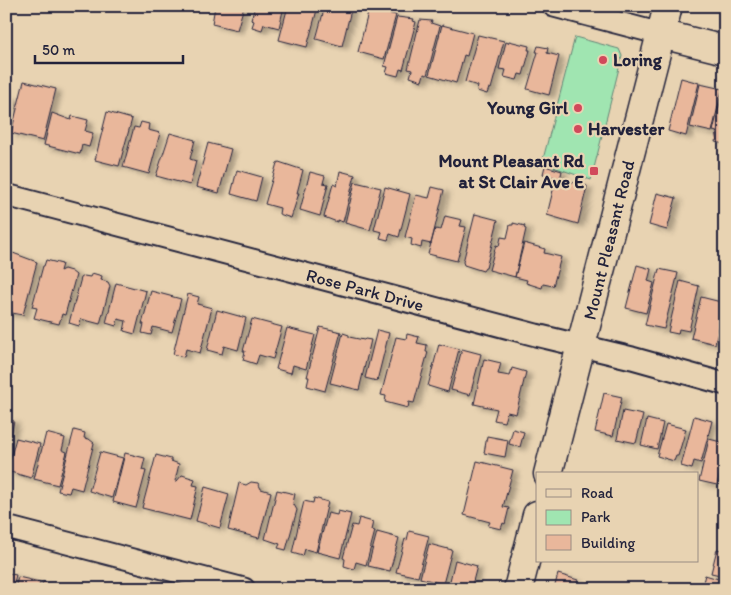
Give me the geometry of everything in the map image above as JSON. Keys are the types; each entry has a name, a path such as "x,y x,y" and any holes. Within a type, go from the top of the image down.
{"main road":[{"name":"Mount Pleasant Road","path":"549,472 668,6"},
{"path":"662,34 725,50"},
{"path":"518,589 536,519"}],"street":[{"path":"554,6 662,34"},
{"name":"Rose Park Drive","path":"6,195 725,384"},
{"path":"6,527 240,588"}],"green space":[{"path":"575,37 619,49 622,56 591,180 542,163"}],"building":[{"path":"215,6 244,6 237,30 212,24"},
{"path":"255,6 284,6 279,28 264,24 262,30 252,27 254,21 251,20"},
{"path":"288,6 318,6 307,47 279,40"},
{"path":"325,6 352,6 342,46 316,39"},
{"path":"380,7 388,9 387,13 396,15 384,59 358,52 369,9 379,12"},
{"path":"397,17 414,19 413,21 416,22 403,70 400,69 398,76 386,73 388,67 384,66"},
{"path":"420,20 432,21 431,23 440,26 427,75 424,74 422,81 410,77 412,70 408,69"},
{"path":"442,25 473,33 467,56 464,55 456,83 429,75"},
{"path":"478,35 504,41 491,89 489,88 487,94 477,91 478,86 465,82"},
{"path":"509,41 529,46 528,50 530,50 523,75 519,74 517,80 504,77 506,70 499,69 506,42 508,43"},
{"path":"538,46 548,48 547,53 559,56 549,95 527,89"},
{"path":"681,78 699,83 686,136 668,131"},
{"path":"24,81 56,89 43,141 11,133"},
{"path":"700,84 722,89 712,132 690,127"},
{"path":"723,91 725,91 725,144 715,142 717,132 713,131"},
{"path":"6,96 13,98 6,124"},
{"path":"107,112 132,119 119,166 95,160"},
{"path":"52,113 71,120 72,116 88,120 85,131 93,133 89,147 82,145 80,154 44,145"},
{"path":"141,122 149,124 148,130 160,133 149,174 123,167 134,127 139,128"},
{"path":"170,133 195,140 190,159 196,161 190,185 156,176"},
{"path":"208,143 231,149 219,193 196,187"},
{"path":"277,163 303,170 297,193 299,193 291,218 279,214 280,208 265,204"},
{"path":"545,166 562,171 560,179 543,174"},
{"path":"237,170 262,177 256,201 231,194"},
{"path":"340,171 355,175 343,222 337,220 337,222 324,217 333,184 337,186"},
{"path":"310,172 325,176 323,183 328,184 320,216 300,210"},
{"path":"556,178 587,186 578,224 547,215"},
{"path":"355,182 381,188 370,230 345,223"},
{"path":"385,187 410,194 399,237 390,234 388,240 380,238 382,232 374,230"},
{"path":"432,187 444,190 431,244 422,242 421,248 411,245 412,239 405,237 416,195 429,198"},
{"path":"657,193 676,198 667,230 649,225"},
{"path":"475,214 498,220 486,268 483,271 464,265 463,262"},
{"path":"445,216 462,220 460,226 466,227 457,261 428,254 435,229 441,230"},
{"path":"513,223 525,226 524,228 526,229 515,277 489,270 496,245 499,246 501,237 507,238 510,225 513,225"},
{"path":"524,243 545,249 544,253 561,257 553,286 543,284 542,288 526,283 527,280 515,277"},
{"path":"13,253 37,262 23,315 6,313 6,269 10,255"},
{"path":"46,260 62,264 60,271 64,269 76,275 65,315 62,314 59,324 34,318 37,308 32,307"},
{"path":"637,265 651,269 648,281 654,283 646,313 626,308"},
{"path":"659,269 678,273 664,329 645,325"},
{"path":"92,273 102,276 101,280 108,282 110,286 100,324 81,319 79,326 69,323 81,278 84,276 90,277"},
{"path":"680,281 699,286 689,331 679,329 678,334 668,332"},
{"path":"116,283 146,291 135,334 124,331 126,321 118,319 116,326 106,323"},
{"path":"151,291 181,299 172,332 153,327 151,335 142,333 144,324 142,324"},
{"path":"188,294 199,297 197,304 212,308 200,353 186,349 184,357 173,354"},
{"path":"701,297 725,303 715,344 691,338"},
{"path":"217,310 246,318 238,350 224,346 222,354 207,350"},
{"path":"252,319 282,327 273,359 259,355 256,364 243,360 245,351 243,351"},
{"path":"320,327 341,332 325,391 307,386 309,377 307,377"},
{"path":"287,328 315,335 306,369 293,365 291,373 276,369"},
{"path":"377,330 389,333 377,381 365,378"},
{"path":"343,333 349,335 349,337 371,340 359,390 330,383"},
{"path":"407,334 419,337 417,343 427,345 426,352 428,352 414,403 409,402 408,408 385,402 386,396 381,395 396,337 406,339"},
{"path":"439,344 459,349 448,392 428,386"},
{"path":"462,349 481,354 470,395 451,390"},
{"path":"484,359 501,363 498,374 510,376 512,368 526,372 516,414 507,412 504,422 494,420 497,409 474,404"},
{"path":"604,393 622,397 613,436 595,432"},
{"path":"623,411 643,415 636,443 617,439"},
{"path":"694,416 712,421 701,463 694,461 692,469 681,466"},
{"path":"6,419 14,421 6,458"},
{"path":"647,419 663,423 657,449 641,445"},
{"path":"666,424 686,429 678,456 676,456 674,461 657,456"},
{"path":"513,429 524,432 520,447 509,444"},
{"path":"74,430 85,433 84,438 94,443 82,490 71,487 69,493 58,491"},
{"path":"46,433 65,438 62,450 67,452 58,485 34,479"},
{"path":"487,436 508,440 505,457 484,453"},
{"path":"16,438 40,444 31,478 7,471"},
{"path":"709,439 725,443 717,485 699,481"},
{"path":"100,452 123,458 112,498 89,491"},
{"path":"125,453 145,458 142,470 146,471 136,508 113,502"},
{"path":"156,455 171,459 171,461 179,464 175,481 182,475 195,479 193,485 198,486 190,520 142,508"},
{"path":"477,461 513,470 503,507 509,508 505,524 503,523 501,529 488,526 490,522 464,515"},
{"path":"251,482 258,483 261,489 271,492 259,538 228,530 239,483 246,485"},
{"path":"205,487 229,494 220,528 196,521"},
{"path":"277,490 295,494 293,503 297,510 286,550 278,548 280,544 265,539"},
{"path":"314,498 328,502 316,552 305,549 303,556 292,553 304,501 313,503"},
{"path":"338,511 351,514 340,558 317,552 328,513 337,515"},
{"path":"359,518 373,522 371,530 375,531 366,565 356,562 354,569 344,566 345,559 343,558 352,525 357,526"},
{"path":"409,531 429,536 418,577 396,572"},
{"path":"377,532 399,538 390,571 368,566"},
{"path":"429,544 452,550 443,584 420,578"},
{"path":"717,549 725,551 725,576 711,573"},
{"path":"455,560 477,566 471,589 448,589"},
{"path":"6,573 16,575 12,589 6,589"},
{"path":"558,574 578,580 576,589 554,589"},
{"path":"705,575 725,581 725,589 701,589"},
{"path":"18,577 40,582 38,589 15,589"},
{"path":"43,582 64,588 64,589 41,589"}],"place":[{"name":"Loring","path":"603,60"},
{"name":"Young Girl","path":"578,108"},
{"name":"Harvester","path":"578,129"},
{"name":"Mount Pleasant Rd at St Clair Ave E","path":"594,171"}]}
